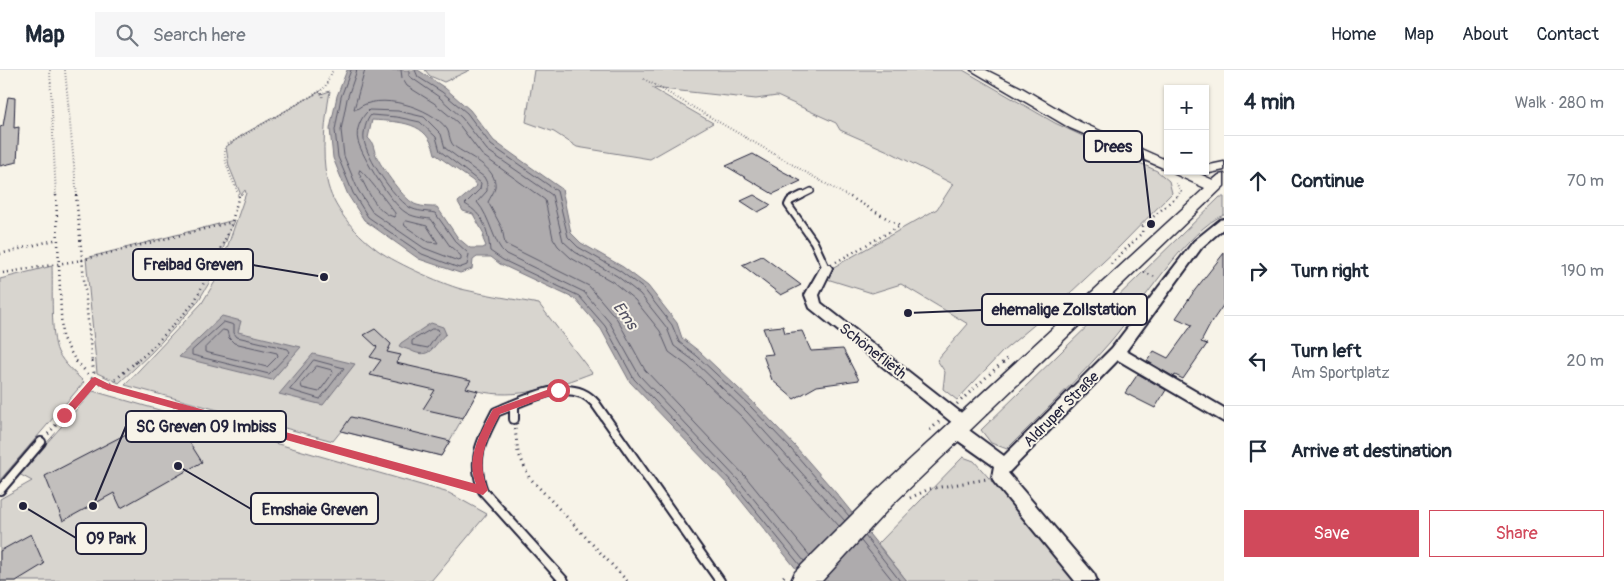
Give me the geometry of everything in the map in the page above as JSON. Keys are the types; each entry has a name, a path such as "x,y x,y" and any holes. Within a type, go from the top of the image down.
{"main road":[{"path":"1209,169 1224,166"},
{"path":"804,581 895,500 956,421 1221,185 1190,175"}],"street":[{"path":"977,70 1018,91 1075,125 1164,166"},
{"name":"Aldruper Straße","path":"1003,471 1117,352 1198,244 1223,223"},
{"name":"Schöneflieth","path":"826,268 812,295 815,305 956,421"},
{"path":"1117,352 1224,416"},
{"path":"956,421 1003,471 1087,581"}],"lane":[{"path":"811,190 790,201 788,205 814,242 826,268"},
{"path":"564,581 483,490 477,474 480,443 496,412 558,390 571,389 588,396 606,417 720,581"},
{"path":"514,405 514,419"},
{"path":"0,490 41,442"}],"path":[{"path":"50,70 62,337 73,360 95,380 107,387 483,490"},
{"path":"65,70 92,365 95,380"},
{"path":"107,387 149,351 194,303 232,222 239,196 227,167 224,155 225,146 325,87 333,70"},
{"path":"644,79 900,226 826,268"},
{"path":"320,90 324,99"},
{"path":"1109,265 1142,232 1143,226 1178,196 1181,191 1173,175"},
{"path":"3,273 82,260 232,222"},
{"path":"0,254 58,239"},
{"path":"1131,267 1169,283"},
{"path":"928,432 956,421 1015,352"},
{"path":"41,442 95,380"},
{"path":"514,419 518,452 529,477 627,581"},
{"path":"895,500 929,489 1003,471"}],"shaded area":[{"path":"425,70 470,70 444,82 430,76"},
{"path":"534,70 963,70 1055,123 1157,171 1169,181 1172,193 1119,247 1052,310 1003,351 957,400 943,389 945,372 937,360 968,324 901,284 872,293 827,279 832,268 937,209 953,184 888,151 840,130 836,123 777,96 756,99 652,88 713,123 650,159 577,147 554,132 526,122"},
{"path":"330,91 324,136 325,170 334,200 352,227 367,242 382,253 403,265 442,282 461,289 539,304 592,373 536,391 507,394 478,391 441,456 341,431 333,441 125,385 202,303 216,280 246,193 245,190 241,195 229,166 226,147 244,134 319,92 321,94"},
{"path":"1220,197 1224,197 1224,215 1210,222 1180,252 1110,342 1060,396 1007,449 991,443 981,430"},
{"path":"234,220 212,278 197,303 152,352 119,383 97,373 86,258"},
{"path":"52,266 55,344 63,360 84,382 0,480 0,279"},
{"path":"93,391 449,493 487,514 431,581 0,581 0,499 32,481 19,474"},
{"path":"963,457 974,461 1074,581 907,581 878,544"}],"water":[{"name":"Ems","path":"347,70 418,70 445,88 470,110 494,141 562,189 571,233 581,243 623,267 648,286 677,323 682,338 700,352 755,404 795,446 836,493 907,581 806,581 731,488 630,382 601,329 575,299 500,264 491,257 477,257 473,260 472,269 460,273 419,259 364,220 348,195 333,158 330,129 337,96","holes":["372,120 402,123 419,129 426,135 435,154 473,181 477,186 458,202 463,211 473,214 484,234 483,239 486,246 483,248 470,248 458,238 437,207 417,205 406,198 383,167 368,138"]},
{"path":"222,316 241,321 238,332 301,347 272,380 179,357"},
{"path":"431,323 443,327 446,334 429,352 420,354 399,346 401,343"},
{"path":"313,354 355,364 323,405 279,394"}],"building":[{"path":"8,97 15,98 14,128 19,127 17,162 0,166 0,127 3,126"},
{"path":"753,154 801,181 773,194 726,166"},
{"path":"754,195 771,205 758,212 741,201"},
{"path":"1224,253 1224,304 1201,342 1207,344 1183,379 1175,375 1174,377 1147,361 1154,351 1168,358 1192,325 1176,318"},
{"path":"762,256 801,285 781,295 742,265"},
{"path":"783,326 785,333 802,331 811,351 843,349 859,380 817,386 794,399 772,380 763,355 773,354 763,328"},
{"path":"375,329 391,344 387,352 401,355 396,363 471,380 466,388 478,391 463,418 423,409 435,390 370,375 381,360 370,357 377,347 364,335"},
{"path":"1138,374 1166,390 1155,408 1125,393"},
{"path":"180,416 193,437 188,440 202,462 121,508 114,493 63,521 45,476 132,431 136,439"},
{"path":"351,417 450,441 441,456 341,431"},
{"path":"31,534 44,564 16,581 0,581 0,551"}],"place":[{"name":"Drees","path":"1151,224"},
{"name":"Freibad Greven","path":"324,277"},
{"name":"ehemalige Zollstation","path":"908,313"},
{"name":"Emshaie Greven","path":"178,466"},
{"name":"O9 Park","path":"23,506"},
{"name":"SC Greven 09 Imbiss","path":"93,506"}],"route":[{"path":"64,415 95,380 107,387 483,490 477,474 480,443 496,412 558,390"}]}
